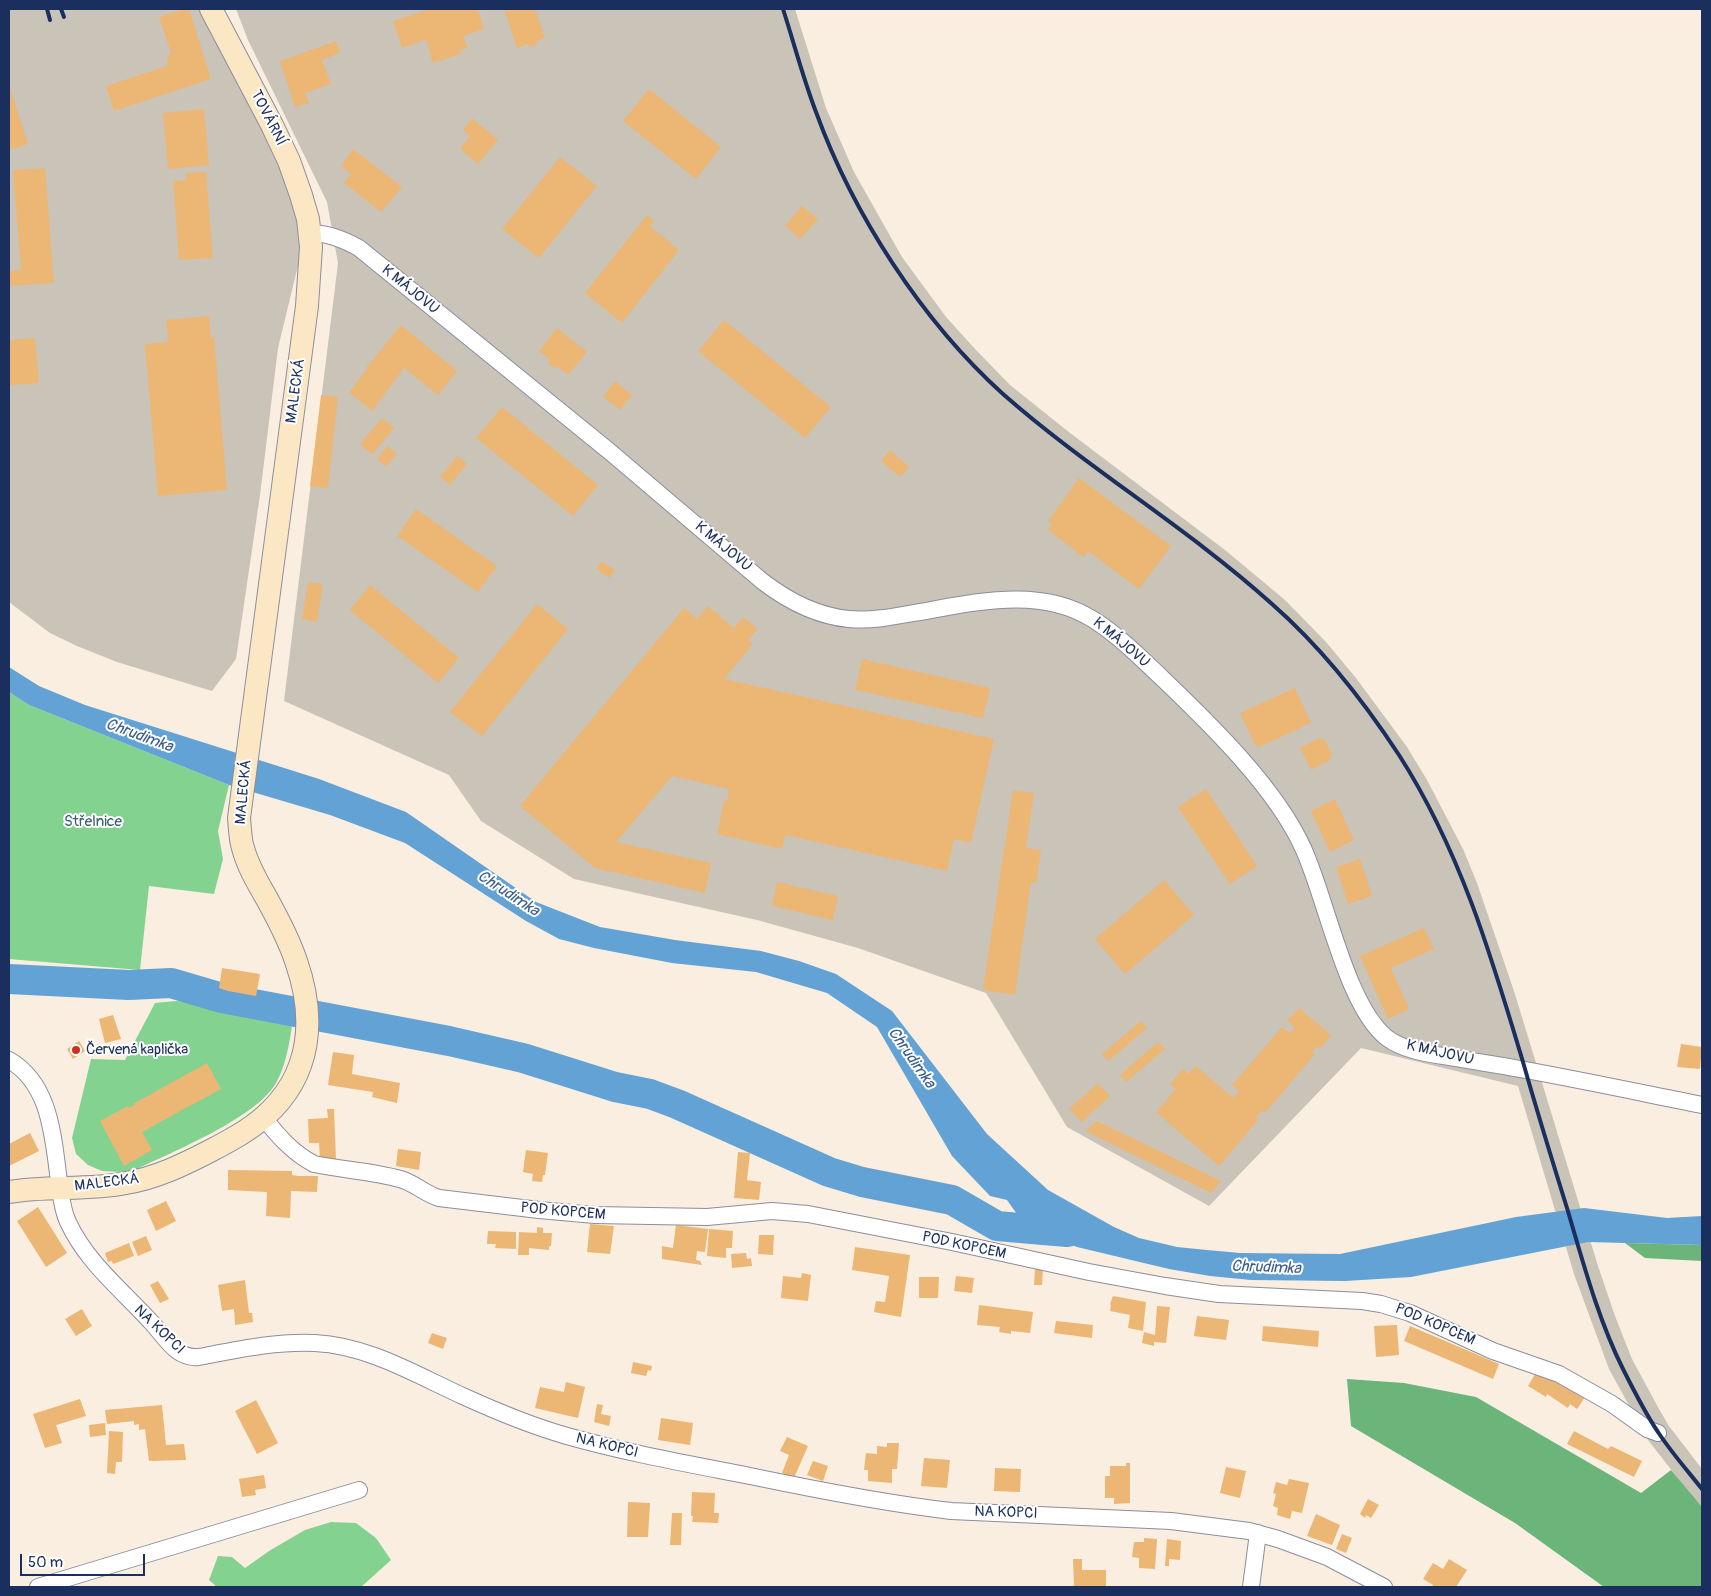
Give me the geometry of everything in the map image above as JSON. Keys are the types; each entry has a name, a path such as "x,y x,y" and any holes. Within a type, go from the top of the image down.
{"street":[{"name":"TOVÁRNÍ","path":"211,9 287,156 305,207 310,233"},
{"name":"MALECKÁ","path":"9,1192 111,1186 145,1179 174,1168 235,1138 264,1118 282,1098 295,1077 304,1054 309,1024 305,996 296,960 277,918 251,871 240,833 240,806 307,306 311,247 310,233"},
{"name":"K MÁJOVU","path":"310,233 323,233 334,236 359,248 609,451 762,581 781,595 802,606 828,616 863,619 904,615 983,601 1002,599 1032,600 1071,608 1104,626 1152,669 1203,719 1248,768 1292,825 1309,861 1352,985 1372,1022 1378,1030 1392,1041 1402,1046 1432,1054 1525,1070 1702,1105"},
{"path":"9,1060 24,1070 33,1081 47,1110 60,1188"},
{"name":"POD KOPCEM","path":"264,1118 291,1148 314,1164 400,1179 439,1198 594,1215 707,1217 763,1211 808,1214 952,1242 1089,1272 1183,1289 1219,1294 1362,1301 1381,1304 1410,1313 1493,1350 1560,1374 1605,1400 1647,1429 1658,1433"},
{"name":"NA KOPCI","path":"60,1188 66,1219 93,1262 174,1348 186,1356 199,1358 278,1344 306,1343 333,1345 387,1360 464,1397 524,1422 570,1437 659,1458 818,1490 923,1508 951,1511 1171,1521 1258,1533 1327,1558 1374,1584"},
{"path":"38,1587 358,1490"},
{"path":"1251,1587 1258,1533"}],"shaded area":[{"path":"9,9 204,9 279,156 296,212 301,253 278,348 260,495 236,659 212,691 117,662 77,646 50,633 9,602"},
{"path":"236,9 795,9 826,108 854,172 902,257 946,317 1010,385 1070,433 1225,550 1285,600 1326,642 1356,678 1407,747 1427,780 1463,849 1477,883 1514,991 1615,1316 1632,1359 1659,1409 1669,1426 1702,1469 1702,1507 1648,1440 1609,1369 1574,1274 1518,1086 1361,1048 1209,1206 1067,1127 986,993 858,948 757,920 574,879 481,821 449,775 284,701 338,263 327,202 248,40"}],"green space":[{"name":"Střelnice","path":"9,692 29,705 229,785 218,831 223,859 214,894 149,886 140,970 9,959"},
{"path":"176,1001 222,1004 293,1017 280,1076 266,1096 233,1121 137,1169 120,1172 102,1171 88,1165 76,1154 72,1138 91,1059 125,1060 155,1003"},
{"path":"1625,1243 1702,1245 1702,1261 1645,1258"},
{"path":"1347,1379 1404,1383 1476,1397 1641,1493 1671,1470 1702,1507 1702,1587 1604,1587 1515,1523 1351,1426"},
{"path":"331,1522 356,1523 376,1538 391,1560 361,1587 217,1587 209,1580 218,1556 232,1557 245,1568 269,1551 305,1530"}],"water":[{"name":"Chrudimka","path":"9,667 39,686 85,705 319,779 406,812 536,902 600,927 675,940 761,951 799,961 836,974 892,1011 987,1134 1048,1190 1114,1227 1139,1238 1177,1247 1240,1253 1340,1254 1516,1217 1584,1208 1667,1218 1702,1216 1702,1245 1588,1242 1411,1277 1345,1281 1251,1280 1210,1276 1169,1269 1077,1247 1027,1228 1007,1200 990,1196 952,1156 877,1027 827,993 756,972 672,963 594,948 559,939 526,921 405,843 330,815 229,785 29,705 9,692"}],"building":[{"path":"189,9 211,79 114,111 106,86 167,66 167,58 171,53 159,17"},
{"path":"430,9 478,9 484,29 463,36 468,48 460,50 461,54 433,63 426,40 402,48 393,21"},
{"path":"504,9 535,9 545,38 537,41 538,44 530,47 529,44 517,48"},
{"path":"336,41 340,53 322,60 331,84 305,93 309,103 295,107 280,61"},
{"path":"9,85 28,144 9,150"},
{"path":"649,89 721,147 696,179 623,121"},
{"path":"204,109 209,165 168,169 163,113"},
{"path":"472,118 498,140 478,164 460,149 470,136 463,130"},
{"path":"353,149 402,187 381,212 344,183 351,174 341,166"},
{"path":"560,157 597,186 539,258 502,229"},
{"path":"45,168 54,283 9,286 9,271 21,270 13,170"},
{"path":"206,172 213,258 179,260 173,181 186,180 186,173"},
{"path":"802,206 818,219 800,239 785,226"},
{"path":"647,215 654,221 650,226 679,250 622,323 585,293"},
{"path":"209,316 211,338 214,337 227,490 158,496 145,344 168,342 166,320"},
{"path":"724,320 831,407 805,438 698,351"},
{"path":"401,325 457,371 438,395 404,368 372,411 349,392"},
{"path":"557,328 587,352 568,375 557,366 555,369 548,363 550,360 539,351"},
{"path":"35,338 39,383 10,385 9,340"},
{"path":"615,381 632,395 620,410 603,397"},
{"path":"321,395 338,397 328,488 310,486"},
{"path":"502,407 598,485 573,516 476,438"},
{"path":"382,418 394,428 372,455 360,444"},
{"path":"387,446 397,454 386,466 377,459"},
{"path":"890,450 909,467 900,477 881,461"},
{"path":"457,456 467,464 450,485 440,477"},
{"path":"1079,478 1171,546 1139,589 1088,551 1084,557 1048,530 1052,524 1048,521"},
{"path":"416,509 497,566 478,592 397,536"},
{"path":"602,561 615,570 609,578 596,569"},
{"path":"308,582 323,584 317,622 302,619"},
{"path":"370,585 459,658 438,683 350,610"},
{"path":"537,604 568,629 482,736 450,712"},
{"path":"708,606 734,628 743,617 758,629 748,640 753,644 724,679 994,739 971,843 954,839 947,871 785,835 782,849 717,834 724,801 727,801 729,789 672,776 616,842 711,863 705,893 595,868 520,806 684,608 697,619"},
{"path":"862,659 990,688 983,718 855,690"},
{"path":"1295,688 1311,723 1259,747 1255,745 1240,713"},
{"path":"1319,738 1325,740 1332,754 1330,760 1311,770 1300,748"},
{"path":"1206,789 1257,866 1230,884 1178,807"},
{"path":"1013,790 1034,793 1026,848 1041,850 1036,883 1031,882 1015,995 983,990"},
{"path":"1335,799 1354,840 1330,852 1311,811"},
{"path":"1360,859 1372,896 1348,904 1336,867"},
{"path":"1164,880 1194,915 1125,974 1095,939"},
{"path":"777,882 838,896 833,920 772,906"},
{"path":"1424,928 1434,949 1391,968 1409,1009 1388,1019 1360,956"},
{"path":"222,968 260,974 256,996 219,988"},
{"path":"1299,1008 1331,1035 1320,1049 1317,1046 1312,1052 1315,1054 1265,1113 1262,1111 1256,1117 1258,1120 1219,1166 1156,1112 1176,1089 1170,1084 1183,1069 1188,1074 1196,1066 1233,1098 1239,1091 1232,1085 1282,1027 1290,1033 1295,1027 1287,1021"},
{"path":"113,1015 121,1039 105,1043 99,1019"},
{"path":"1141,1021 1147,1028 1108,1061 1102,1054"},
{"name":"Červená kaplička","path":"79,1041 85,1051 73,1059 67,1049"},
{"path":"1158,1042 1165,1049 1126,1082 1120,1075"},
{"path":"1681,1044 1702,1047 1700,1069 1677,1067"},
{"path":"333,1052 354,1055 352,1074 400,1083 397,1103 372,1097 373,1092 328,1085"},
{"path":"207,1063 221,1089 142,1132 152,1150 124,1166 100,1121 128,1106 129,1108"},
{"path":"1098,1083 1110,1096 1082,1122 1069,1109"},
{"path":"327,1109 334,1109 336,1160 320,1160 319,1143 309,1143 308,1119 328,1118"},
{"path":"1097,1121 1221,1181 1211,1193 1085,1131"},
{"path":"30,1133 39,1151 9,1166 9,1144"},
{"path":"398,1149 421,1152 419,1170 396,1166"},
{"path":"526,1150 548,1153 545,1175 543,1175 542,1182 532,1181 533,1174 523,1172"},
{"path":"738,1152 750,1153 747,1180 761,1182 759,1200 734,1198"},
{"path":"228,1170 292,1171 292,1175 318,1176 317,1192 291,1191 290,1218 266,1216 267,1192 228,1190"},
{"path":"166,1201 176,1221 156,1231 147,1210"},
{"path":"38,1207 67,1253 46,1267 17,1221"},
{"path":"590,1224 614,1226 610,1254 587,1252"},
{"path":"676,1225 708,1229 705,1252 697,1251 696,1260 700,1261 702,1265 662,1259 662,1246 673,1248"},
{"path":"537,1227 543,1228 543,1233 552,1233 549,1250 529,1248 529,1255 518,1255 519,1232 537,1233"},
{"path":"709,1229 733,1231 732,1248 726,1248 726,1258 707,1256"},
{"path":"488,1231 516,1232 516,1249 495,1248 496,1244 487,1244"},
{"path":"759,1235 774,1235 773,1255 758,1254"},
{"path":"146,1236 152,1250 138,1256 132,1242"},
{"path":"129,1243 134,1256 113,1264 112,1261 108,1262 105,1253"},
{"path":"855,1247 910,1255 901,1317 874,1312 876,1301 885,1302 889,1276 852,1270"},
{"path":"746,1253 747,1259 751,1258 752,1266 732,1268 731,1254"},
{"path":"1035,1269 1043,1269 1042,1285 1034,1285"},
{"path":"802,1273 811,1275 808,1301 781,1298 783,1276 801,1278"},
{"path":"956,1276 974,1278 972,1293 954,1291"},
{"path":"919,1277 939,1277 938,1298 919,1298"},
{"path":"245,1280 249,1313 252,1313 253,1322 235,1325 234,1309 222,1311 218,1285"},
{"path":"158,1281 169,1299 160,1303 150,1285"},
{"path":"1113,1296 1146,1302 1143,1331 1128,1328 1130,1315 1110,1311"},
{"path":"979,1305 1033,1312 1030,1333 1011,1331 1011,1334 999,1332 1000,1327 977,1325"},
{"path":"1157,1306 1170,1307 1166,1343 1154,1342 1154,1346 1142,1343 1144,1332 1155,1335"},
{"path":"82,1309 92,1326 76,1336 65,1319"},
{"path":"1197,1316 1229,1320 1226,1340 1194,1336"},
{"path":"1056,1321 1093,1325 1092,1338 1054,1333"},
{"path":"1397,1325 1399,1355 1376,1357 1374,1326"},
{"path":"1263,1326 1319,1331 1318,1347 1262,1341"},
{"path":"1410,1326 1499,1364 1493,1379 1404,1341"},
{"path":"432,1333 447,1338 443,1349 428,1343"},
{"path":"633,1362 652,1366 651,1371 648,1370 646,1376 631,1373"},
{"path":"1537,1371 1585,1397 1577,1409 1570,1404 1568,1408 1547,1394 1546,1397 1528,1386"},
{"path":"566,1382 585,1387 578,1418 535,1408 540,1387 564,1392"},
{"path":"80,1399 86,1416 56,1425 62,1443 45,1448 33,1414"},
{"path":"256,1400 278,1443 257,1454 235,1411"},
{"path":"597,1404 603,1405 601,1414 611,1416 609,1426 594,1422"},
{"path":"162,1405 166,1445 184,1444 186,1460 149,1461 145,1429 139,1430 139,1424 134,1425 134,1421 107,1424 105,1410"},
{"path":"661,1418 693,1423 690,1445 658,1440"},
{"path":"105,1423 106,1435 90,1437 89,1425"},
{"path":"109,1431 123,1432 122,1462 116,1462 115,1474 107,1473"},
{"path":"1574,1431 1608,1449 1611,1446 1642,1461 1634,1477 1567,1444"},
{"path":"787,1437 808,1446 794,1478 782,1473 789,1455 780,1451"},
{"path":"887,1443 899,1443 897,1469 892,1469 892,1483 868,1481 868,1470 864,1470 866,1453 877,1454 877,1446 887,1447"},
{"path":"924,1458 950,1460 947,1488 921,1486"},
{"path":"813,1461 828,1466 823,1481 807,1475"},
{"path":"1126,1463 1130,1463 1130,1503 1114,1504 1114,1498 1105,1498 1105,1476 1110,1476 1110,1466 1126,1466"},
{"path":"1226,1467 1246,1471 1240,1498 1220,1493"},
{"path":"995,1468 1021,1469 1020,1492 994,1491"},
{"path":"264,1475 266,1488 255,1490 256,1495 242,1497 239,1479"},
{"path":"1289,1479 1309,1483 1302,1513 1292,1511 1290,1519 1277,1515 1278,1508 1273,1506 1276,1494 1273,1493 1276,1482 1287,1485"},
{"path":"692,1492 715,1493 714,1513 719,1513 718,1523 692,1522"},
{"path":"1368,1499 1379,1505 1371,1518 1366,1515 1365,1518 1360,1514"},
{"path":"628,1502 650,1503 648,1537 627,1537"},
{"path":"672,1513 682,1513 681,1545 670,1545"},
{"path":"1316,1514 1340,1525 1332,1545 1307,1536"},
{"path":"1342,1534 1352,1538 1346,1553 1336,1549"},
{"path":"1144,1538 1157,1539 1155,1569 1139,1568 1139,1558 1132,1557 1134,1542 1144,1542"},
{"path":"1167,1539 1181,1541 1180,1560 1169,1559 1169,1566 1165,1566"},
{"path":"1073,1559 1082,1559 1082,1570 1106,1570 1106,1587 1074,1587"},
{"path":"1449,1559 1467,1570 1456,1587 1432,1587 1433,1585 1423,1579 1433,1563 1443,1569"}],"waterway":[{"path":"9,979 129,985 171,983 222,998 449,1041 523,1058 615,1087 650,1094 677,1104 829,1172 862,1182 952,1200 997,1226 1067,1232"}],"railway":[{"path":"47,9 50,20"},
{"path":"61,9 64,17"},
{"path":"783,9 816,112 849,189 893,264 918,300 945,333 973,365 1003,394 1069,448 1240,576 1272,604 1324,656 1356,694 1399,755 1421,791 1440,828 1472,904 1499,982 1585,1269 1614,1350 1635,1394 1658,1432 1702,1489"}],"place":[{"name":"Červená kaplička","path":"76,1050"}]}
